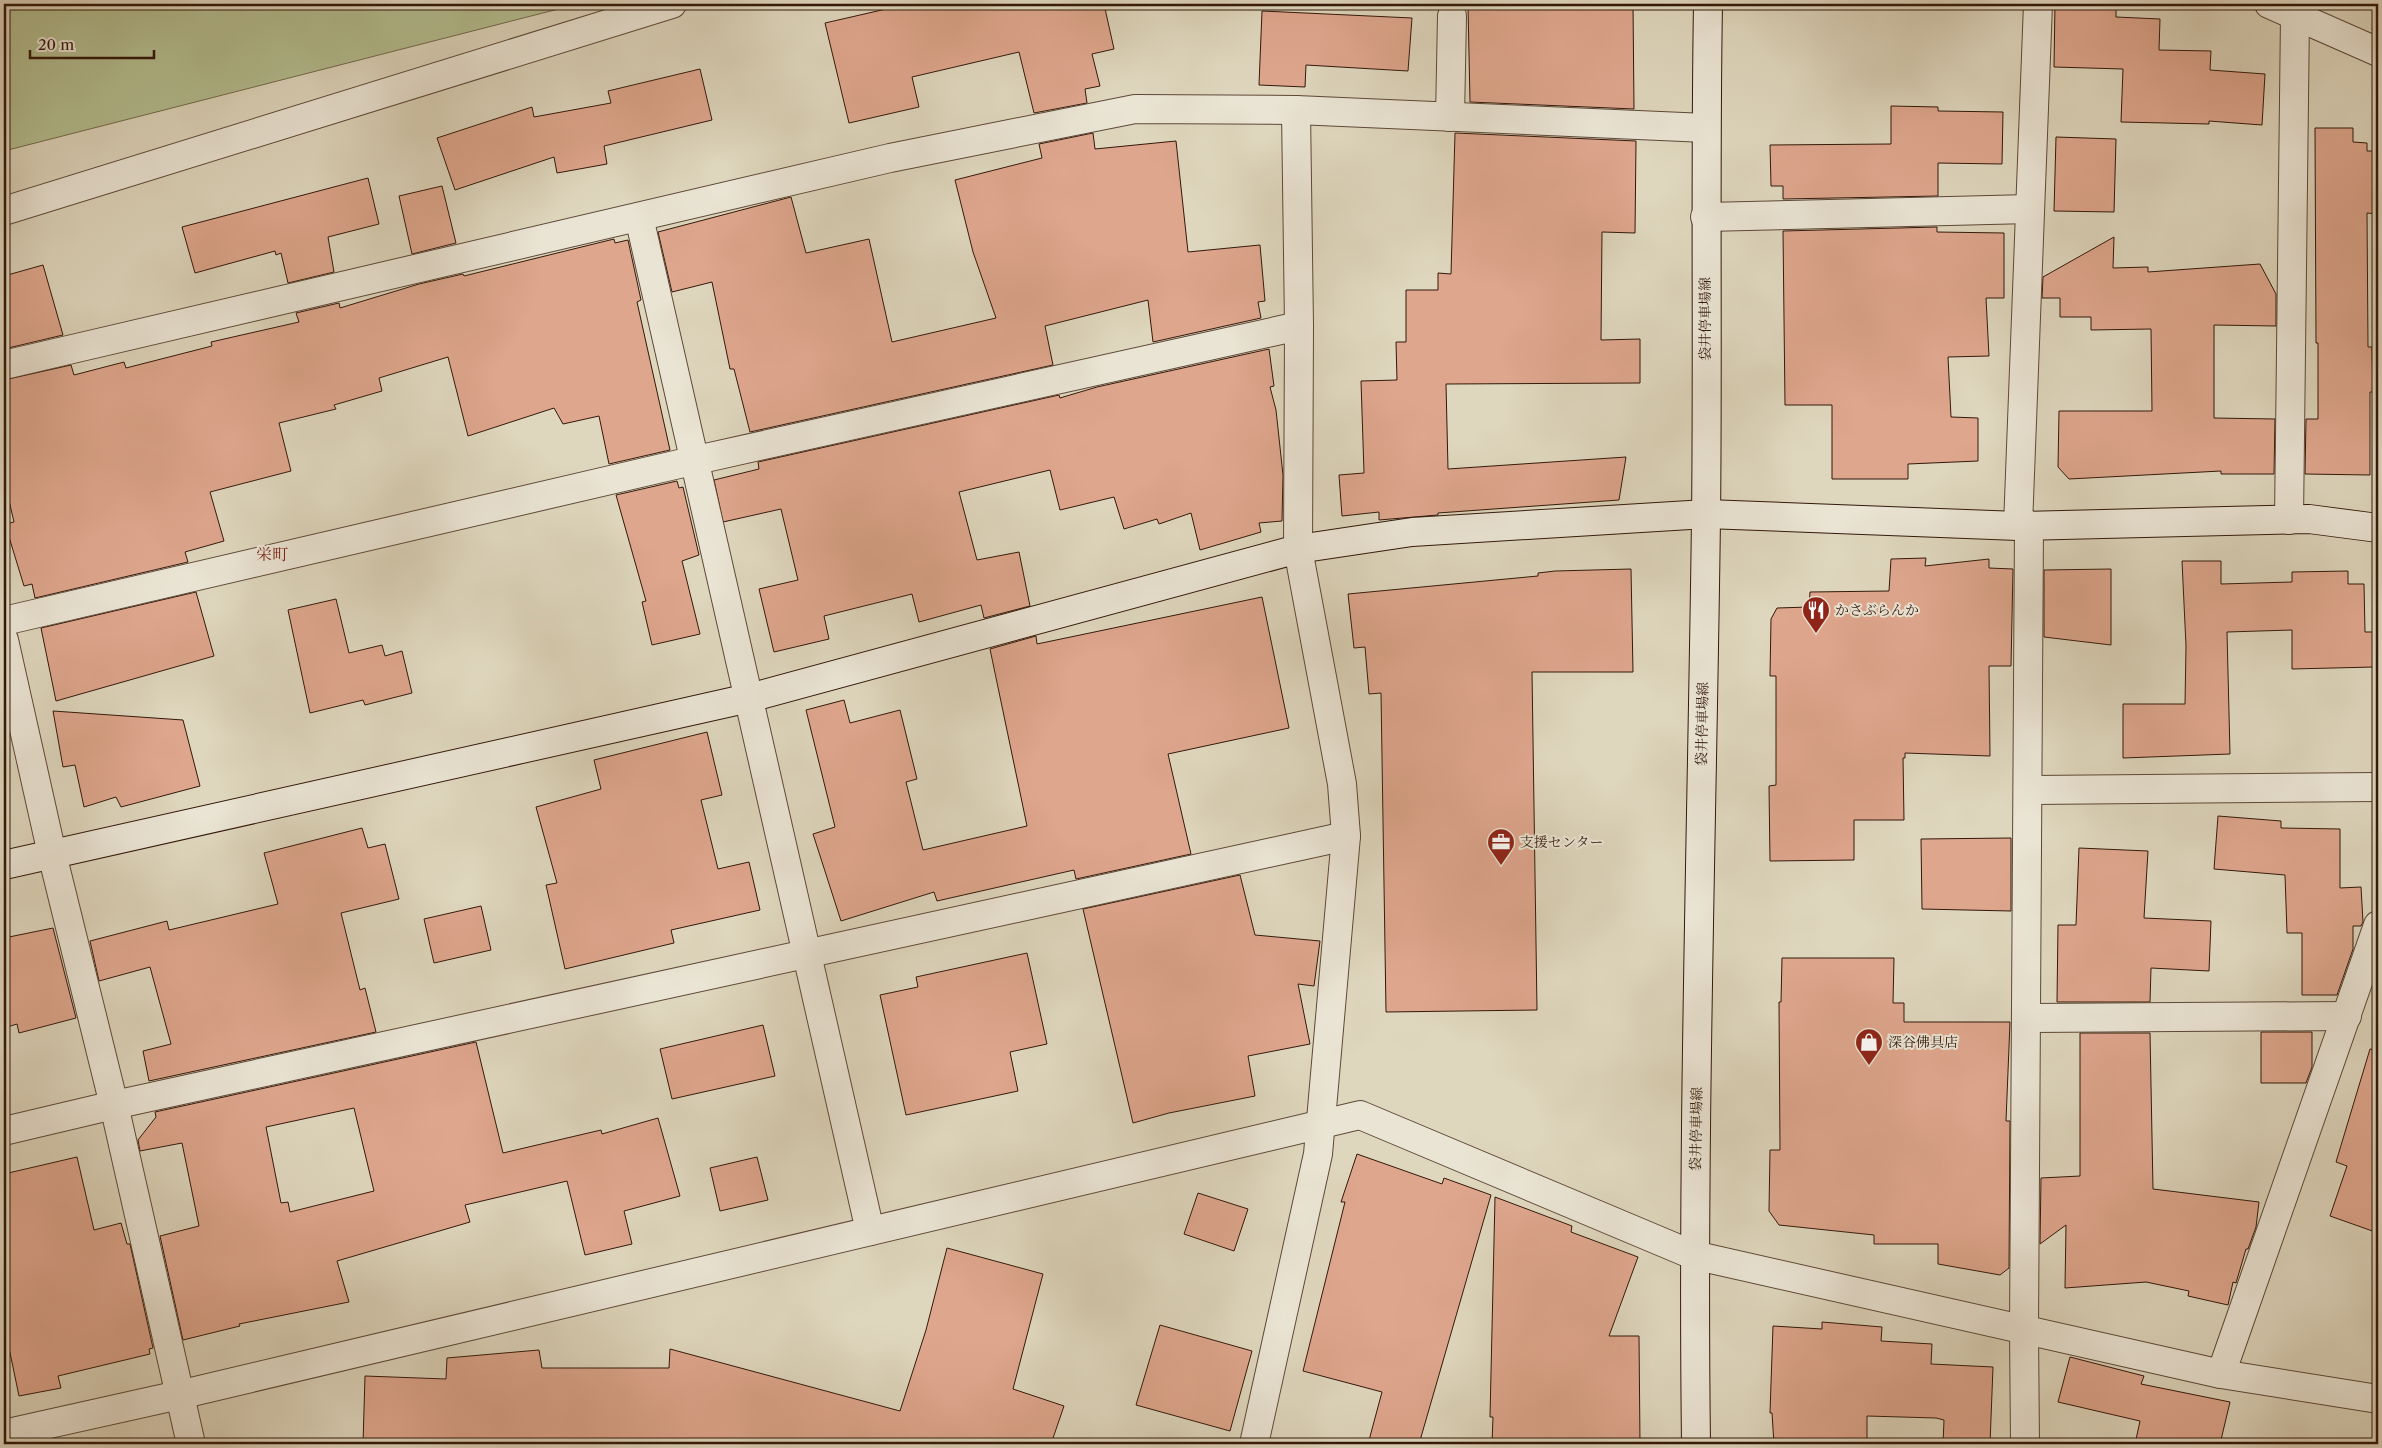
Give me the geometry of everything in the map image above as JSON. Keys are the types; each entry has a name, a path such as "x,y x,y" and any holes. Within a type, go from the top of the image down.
{"street":[{"path":"4,211 672,4"},
{"name":"袋井停車場線","path":"1696,1444 1694,1255 1706,514 1705,217 1708,4"},
{"path":"2026,1444 2024,1330 2028,790 2024,526 2030,209 2038,4"},
{"path":"2269,4 2378,52"},
{"path":"1450,117 1452,16"},
{"path":"2289,520 2296,16"},
{"path":"4,365 890,158 1135,109 1296,110 1706,128"},
{"path":"1254,1444 1318,1154 1346,836 1342,784 1298,549 1299,326 1296,110"},
{"path":"1705,217 2030,209"},
{"path":"639,216 692,461 750,698 870,1231"},
{"path":"4,621 692,461 1299,326"},
{"path":"4,865 750,698 1298,549 1412,532 1706,514 2024,526 2309,519 2378,528"},
{"path":"5,651 52,854 114,1105 191,1444"},
{"path":"2028,790 2378,787"},
{"path":"4,1131 114,1105 1346,836"},
{"path":"2221,1374 2378,925"},
{"path":"2026,1018 2346,1016"},
{"path":"4,1434 179,1395 1360,1115 1694,1255 2221,1374 2378,1399"}],"green space":[{"path":"4,4 578,4 4,151"}],"building":[{"path":"908,4 1104,4 1114,49 1092,54 1100,86 1085,89 1087,103 1034,113 1019,52 912,77 919,107 849,123 825,23"},
{"path":"1633,4 1634,109 1470,102 1468,6"},
{"path":"2055,4 2091,4 2091,6 2116,7 2116,17 2160,19 2159,50 2211,51 2210,70 2265,74 2262,125 2209,121 2209,124 2121,122 2123,69 2054,67"},
{"path":"1262,11 1412,18 1408,71 1306,65 1305,87 1259,85"},
{"path":"700,69 712,120 604,146 607,164 557,173 554,157 455,190 437,138 532,107 534,117 611,103 608,91"},
{"path":"1891,106 1938,107 1938,111 2003,112 2002,164 1938,163 1938,196 1783,199 1783,186 1771,186 1770,145 1891,144"},
{"path":"2315,128 2353,128 2353,142 2367,143 2367,151 2378,151 2378,214 2367,213 2368,347 2372,347 2373,392 2370,392 2370,475 2305,474 2306,419 2318,419"},
{"path":"1093,133 1095,149 1176,141 1188,252 1260,245 1265,301 1258,302 1261,318 1153,342 1148,300 1045,326 1053,365 750,432 734,369 730,369 712,282 672,292 658,232 791,197 806,253 869,239 892,342 996,318 973,252 955,180 1042,158 1039,144"},
{"path":"1455,133 1636,141 1635,233 1602,232 1601,340 1640,339 1640,383 1446,384 1448,469 1626,457 1619,500 1438,513 1438,515 1379,520 1379,512 1342,516 1339,475 1364,473 1361,381 1397,380 1396,342 1406,342 1406,290 1438,290 1438,273 1451,274"},
{"path":"2056,137 2116,139 2114,212 2054,211"},
{"path":"368,178 379,224 328,237 334,272 288,283 281,253 276,255 275,251 195,273 182,227"},
{"path":"442,186 456,243 412,254 399,196"},
{"path":"1937,227 1937,232 2004,233 2004,298 1986,298 1989,356 1948,357 1951,417 1978,418 1978,461 1908,464 1908,479 1832,479 1832,405 1785,405 1783,231"},
{"path":"2114,237 2113,268 2148,267 2148,272 2260,264 2276,294 2276,326 2214,325 2214,418 2275,419 2274,474 2221,474 2221,471 2069,479 2058,467 2059,411 2152,411 2151,329 2091,330 2091,317 2060,317 2060,298 2042,298 2043,277"},
{"path":"614,239 615,243 628,240 641,300 637,302 670,450 609,464 599,416 563,424 554,408 468,436 448,357 379,378 382,391 334,405 336,409 279,423 291,471 210,492 224,541 185,552 188,562 35,598 32,584 24,586 5,524 14,522 4,479 4,380 71,365 74,375 124,362 126,368 212,346 211,342 299,322 296,313 339,303 340,308 419,284 463,274 464,276"},
{"path":"43,265 63,335 4,349 4,276"},
{"path":"1269,349 1274,386 1270,387 1276,410 1283,475 1282,521 1259,523 1261,532 1200,550 1191,513 1159,524 1157,519 1124,529 1114,497 1060,510 1050,470 959,492 977,560 1019,552 1030,606 984,618 981,605 919,622 912,594 824,616 829,639 774,652 759,589 798,580 781,509 723,522 714,480 759,469 758,462 1059,395 1060,398 1097,387"},
{"path":"677,481 679,488 683,487 699,555 682,561 700,634 652,645 642,602 646,601 616,495"},
{"path":"1926,558 1925,566 1989,559 1989,568 2013,569 2011,666 1989,666 1990,756 1905,753 1905,758 1903,758 1904,820 1854,820 1854,860 1770,861 1769,786 1776,785 1776,676 1770,676 1771,619 1777,608 1809,607 1810,592 1889,591 1891,559"},
{"path":"2182,561 2221,561 2221,584 2292,582 2292,572 2348,571 2348,584 2364,584 2365,632 2373,632 2374,667 2292,669 2292,630 2227,632 2230,754 2123,758 2123,704 2185,704 2186,646"},
{"path":"1631,569 1633,672 1532,672 1537,1010 1386,1012 1381,693 1369,694 1365,647 1354,648 1348,594 1538,576 1538,573 1555,571"},
{"path":"2111,569 2111,645 2044,637 2044,570"},
{"path":"196,592 214,656 56,701 41,628"},
{"path":"1262,597 1289,728 1168,754 1191,854 1076,879 1074,870 937,901 934,892 841,921 813,834 835,827 806,710 844,700 850,723 900,710 917,779 906,782 923,850 1027,826 990,649 1036,636 1037,644"},
{"path":"336,599 349,653 382,645 385,656 402,651 412,693 365,705 363,700 310,713 288,610"},
{"path":"53,711 183,720 200,786 121,807 116,797 84,807 75,765 63,767"},
{"path":"707,732 722,795 701,800 718,869 749,862 760,910 671,930 674,943 565,969 546,885 557,883 536,807 601,789 594,760"},
{"path":"2218,816 2281,821 2281,828 2340,829 2340,888 2361,887 2363,922 2361,926 2353,926 2353,949 2337,995 2302,995 2302,933 2287,933 2285,875 2214,869"},
{"path":"362,828 368,848 385,844 399,899 341,913 360,990 365,988 376,1032 149,1081 143,1051 171,1044 150,967 99,981 90,941 167,921 169,930 278,904 264,853"},
{"path":"2011,838 2011,911 1922,909 1921,839"},
{"path":"2079,848 2148,851 2144,918 2211,921 2209,971 2151,968 2150,1002 2057,1002 2058,925 2076,925"},
{"path":"1240,875 1255,935 1320,941 1314,986 1298,984 1310,1044 1248,1056 1255,1096 1169,1113 1133,1123 1083,909"},
{"path":"481,906 491,950 434,963 424,919"},
{"path":"53,928 76,1018 19,1033 17,1024 4,1028 4,938"},
{"path":"1027,953 1047,1044 1010,1052 1018,1091 906,1115 880,995 918,987 916,977"},
{"path":"1782,958 1894,958 1893,1003 1904,1003 1904,1022 2010,1022 2006,1121 2010,1121 2009,1268 2000,1275 1938,1264 1938,1244 1874,1244 1874,1235 1779,1225 1769,1211 1770,1150 1780,1150 1779,1002 1781,1002"},
{"path":"763,1025 775,1076 672,1099 660,1049"},
{"path":"2261,1032 2312,1032 2312,1067 2306,1083 2261,1083"},
{"path":"2080,1033 2150,1033 2153,1189 2259,1202 2256,1227 2248,1249 2246,1249 2236,1283 2233,1282 2228,1305 2188,1296 2189,1291 2146,1282 2065,1288 2066,1225 2040,1244 2041,1178 2080,1176"},
{"path":"476,1042 503,1153 601,1130 602,1134 658,1118 680,1196 624,1211 632,1244 585,1255 567,1181 465,1205 470,1222 337,1261 349,1302 239,1324 240,1326 183,1340 160,1236 199,1226 182,1143 140,1151 138,1140 156,1117 155,1112","holes":["354,1108 374,1191 290,1212 288,1202 281,1203 266,1127"]},
{"path":"2370,1049 2378,1050 2378,1233 2330,1216 2347,1166 2336,1162"},
{"path":"1357,1154 1442,1184 1444,1178 1491,1195 1419,1444 1368,1444 1382,1392 1303,1371 1345,1202 1341,1202"},
{"path":"77,1157 94,1230 121,1223 127,1244 130,1244 153,1348 149,1349 150,1354 58,1376 61,1388 19,1396 4,1324 4,1174"},
{"path":"757,1157 768,1200 720,1211 710,1168"},
{"path":"1198,1193 1248,1209 1234,1251 1184,1234"},
{"path":"1495,1197 1572,1226 1571,1232 1638,1257 1609,1336 1639,1336 1640,1444 1492,1444 1493,1417 1490,1417"},
{"path":"947,1248 1043,1274 1013,1389 1064,1406 1051,1444 363,1444 365,1376 446,1379 447,1358 539,1350 542,1368 669,1368 670,1349 900,1411 926,1330"},
{"path":"1822,1322 1882,1327 1881,1341 1932,1344 1931,1364 1993,1367 1990,1444 1943,1444 1944,1420 1936,1418 1867,1416 1867,1444 1774,1444 1772,1413 1770,1413 1773,1326 1822,1329"},
{"path":"1160,1325 1252,1351 1230,1431 1136,1405"},
{"path":"2070,1357 2144,1376 2141,1384 2230,1402 2220,1444 2135,1444 2140,1421 2058,1402"}],"place":[{"name":"かさぶらんか","path":"1816,634"},
{"name":"支援センター","path":"1501,866"},
{"name":"深谷佛具店","path":"1869,1066"}],"district":[{"name":"栄町","path":"272,554"}]}
